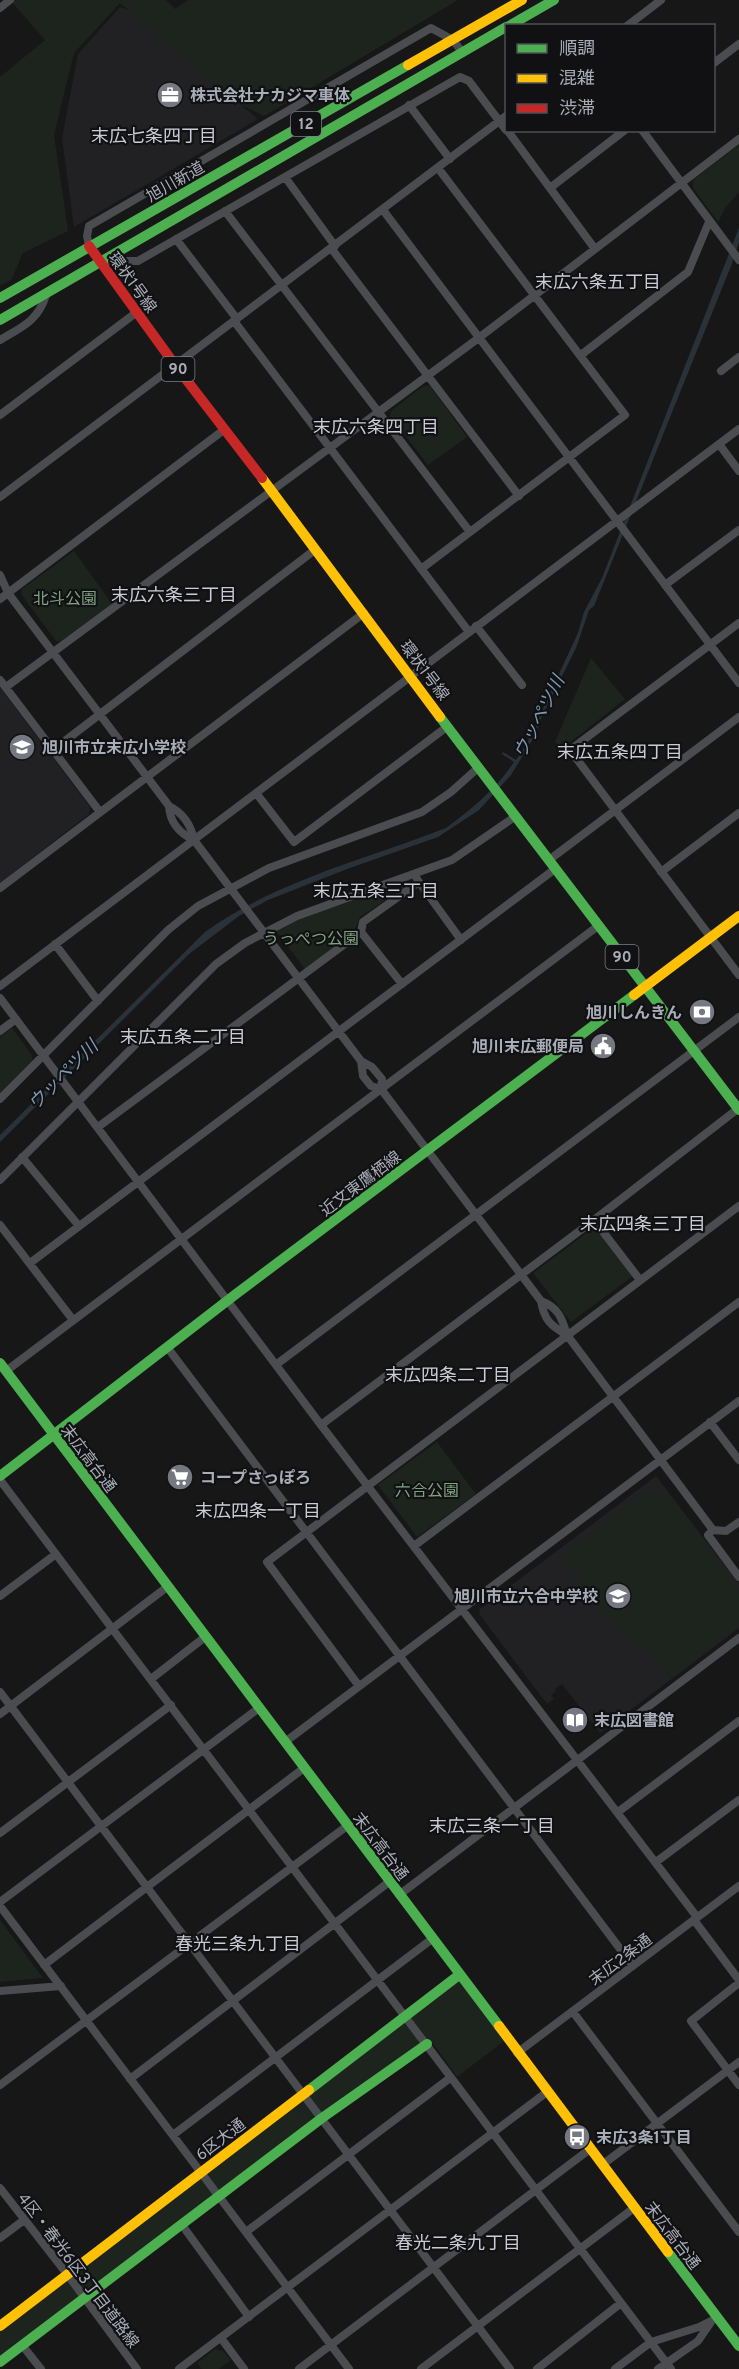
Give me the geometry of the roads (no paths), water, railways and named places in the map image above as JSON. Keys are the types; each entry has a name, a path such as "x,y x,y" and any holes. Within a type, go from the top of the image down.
{"main road":[{"name":"旭川新道","path":"0,298 522,0"},
{"name":"旭川新道","path":"512,24 554,0"},
{"name":"旭川新道","path":"0,320 505,28"},
{"name":"環状1号線","path":"89,246 175,365 316,549 644,987 739,1109"},
{"name":"近文東鷹栖線","path":"0,1478 167,1347 739,916"},
{"name":"末広高台通","path":"3,1367 602,2165 714,2320 739,2346"},
{"name":"6区大通","path":"0,2326 459,1975"},
{"path":"0,2362 322,2118 427,2044"}],"street":[{"path":"0,8 10,0"},
{"path":"630,24 661,0"},
{"path":"89,246 87,236 89,226 431,28 453,40 462,52"},
{"path":"715,62 739,44"},
{"path":"0,497 503,119 469,81 460,77 138,261 99,261"},
{"path":"409,105 450,159"},
{"path":"508,132 595,249"},
{"path":"550,188 622,132"},
{"path":"643,132 739,260"},
{"path":"6,687 480,337 739,139"},
{"path":"421,569 625,415 438,168"},
{"path":"285,177 333,247 519,496"},
{"path":"227,188 239,203"},
{"path":"383,210 739,683"},
{"path":"225,211 470,532"},
{"path":"581,355 688,272 709,222"},
{"path":"176,239 469,632"},
{"path":"0,340 29,324 42,309 47,293"},
{"path":"0,415 136,312"},
{"path":"721,371 739,357"},
{"path":"0,599 4,591 225,429"},
{"path":"0,986 739,429"},
{"path":"719,444 739,471"},
{"path":"665,585 739,530"},
{"path":"53,750 316,549"},
{"path":"0,575 4,591 169,806 179,811 191,829 194,840 338,1032 361,1061 372,1067 382,1079 381,1089"},
{"path":"0,888 364,613"},
{"path":"739,623 570,750 739,975"},
{"path":"476,626 522,685"},
{"path":"0,680 100,812"},
{"path":"30,1263 461,940 616,810 739,717"},
{"path":"294,842 448,726"},
{"path":"0,1100 168,930 198,906 303,854 422,812 482,771"},
{"path":"256,793 303,854"},
{"path":"661,872 739,813"},
{"path":"0,1180 216,964 245,943 297,916 452,860 516,816"},
{"path":"414,874 461,940"},
{"path":"98,1126 361,932 363,922 419,882"},
{"path":"3,1367 73,1320 598,926"},
{"path":"361,932 402,984"},
{"path":"55,944 98,1001"},
{"path":"0,998 321,1425 618,1812 739,1982 691,2020 739,2085"},
{"path":"277,1364 739,1017"},
{"path":"0,1031 16,1019"},
{"path":"361,1061 363,1076 371,1086 381,1089 542,1301 553,1305 563,1319 567,1335"},
{"path":"321,1425 739,1109"},
{"path":"22,1157 79,1226"},
{"path":"359,1686 267,1562 739,1206"},
{"path":"594,1220 640,1280"},
{"path":"0,1225 73,1320"},
{"path":"542,1301 543,1314 550,1326 567,1335 713,1530 726,1531 739,1522"},
{"path":"414,1546 739,1302"},
{"path":"167,1347 633,1966"},
{"path":"285,1743 739,1401"},
{"path":"710,1422 739,1460"},
{"path":"0,1478 668,2366"},
{"path":"713,1530 708,1535 739,1576"},
{"path":"0,1596 56,1554"},
{"path":"0,1714 167,1587"},
{"path":"151,1679 205,1637"},
{"path":"399,1895 739,1638"},
{"path":"0,1692 510,2369"},
{"path":"0,1833 171,1705"},
{"path":"259,1708 0,1904 349,2369"},
{"path":"618,1812 739,1721"},
{"path":"44,1965 304,1768"},
{"path":"656,1863 739,1800"},
{"path":"0,2085 347,1826"},
{"path":"130,2079 389,1882"},
{"name":"末広2条通","path":"517,2053 739,1886"},
{"path":"173,2135 432,1939"},
{"path":"0,1991 61,1986"},
{"path":"573,2012 739,2232"},
{"path":"602,2165 739,2062"},
{"path":"246,2232 450,2078"},
{"path":"179,2369 547,2092"},
{"path":"299,2369 590,2149"},
{"name":"4区・春光6区3丁目道路線","path":"0,2188 137,2369"},
{"path":"421,2369 634,2208"},
{"path":"0,2238 24,2220"},
{"path":"182,2225 249,2317"},
{"path":"537,2369 621,2303"},
{"path":"615,2369 651,2342 714,2320"},
{"path":"658,2369 668,2366 698,2341 714,2320"},
{"path":"221,2338 244,2369"},
{"path":"22,2345 41,2369"}],"water":[{"name":"ウッペツ川","path":"739,228 739,242 731,266 594,606 589,610 576,648 534,737 511,775 479,810 438,837 268,900 239,916 189,954 0,1142 0,1135 205,932 262,898 292,885 446,828 465,814 500,781 514,762 502,754 503,752 516,760 526,745 578,633 584,612 602,578"}],"place":[{"name":"株式会社ナカジマ車体","path":"170,95"},
{"name":"旭川市立末広小学校","path":"22,747"},
{"name":"旭川しんきん","path":"702,1012"},
{"name":"旭川末広郵便局","path":"603,1046"},
{"name":"コープさっぽろ","path":"180,1477"},
{"name":"旭川市立六合中学校","path":"618,1596"},
{"name":"末広図書館","path":"575,1720"},
{"name":"末広3条1丁目","path":"577,2137"}],"district":[{"name":"末広七条四丁目","path":"154,136"},
{"name":"末広六条五丁目","path":"598,282"},
{"name":"末広六条四丁目","path":"376,427"},
{"name":"末広六条三丁目","path":"174,595"},
{"name":"末広五条四丁目","path":"620,752"},
{"name":"末広五条三丁目","path":"376,891"},
{"name":"末広五条二丁目","path":"183,1037"},
{"name":"末広四条三丁目","path":"643,1224"},
{"name":"末広四条二丁目","path":"448,1375"},
{"name":"末広四条一丁目","path":"258,1511"},
{"name":"末広三条一丁目","path":"492,1826"},
{"name":"春光三条九丁目","path":"238,1944"},
{"name":"春光二条九丁目","path":"458,2243"}],"park label":[{"name":"北斗公園","path":"65,598"},
{"name":"うっぺつ公園","path":"311,938"},
{"name":"六合公園","path":"427,1490"}]}
